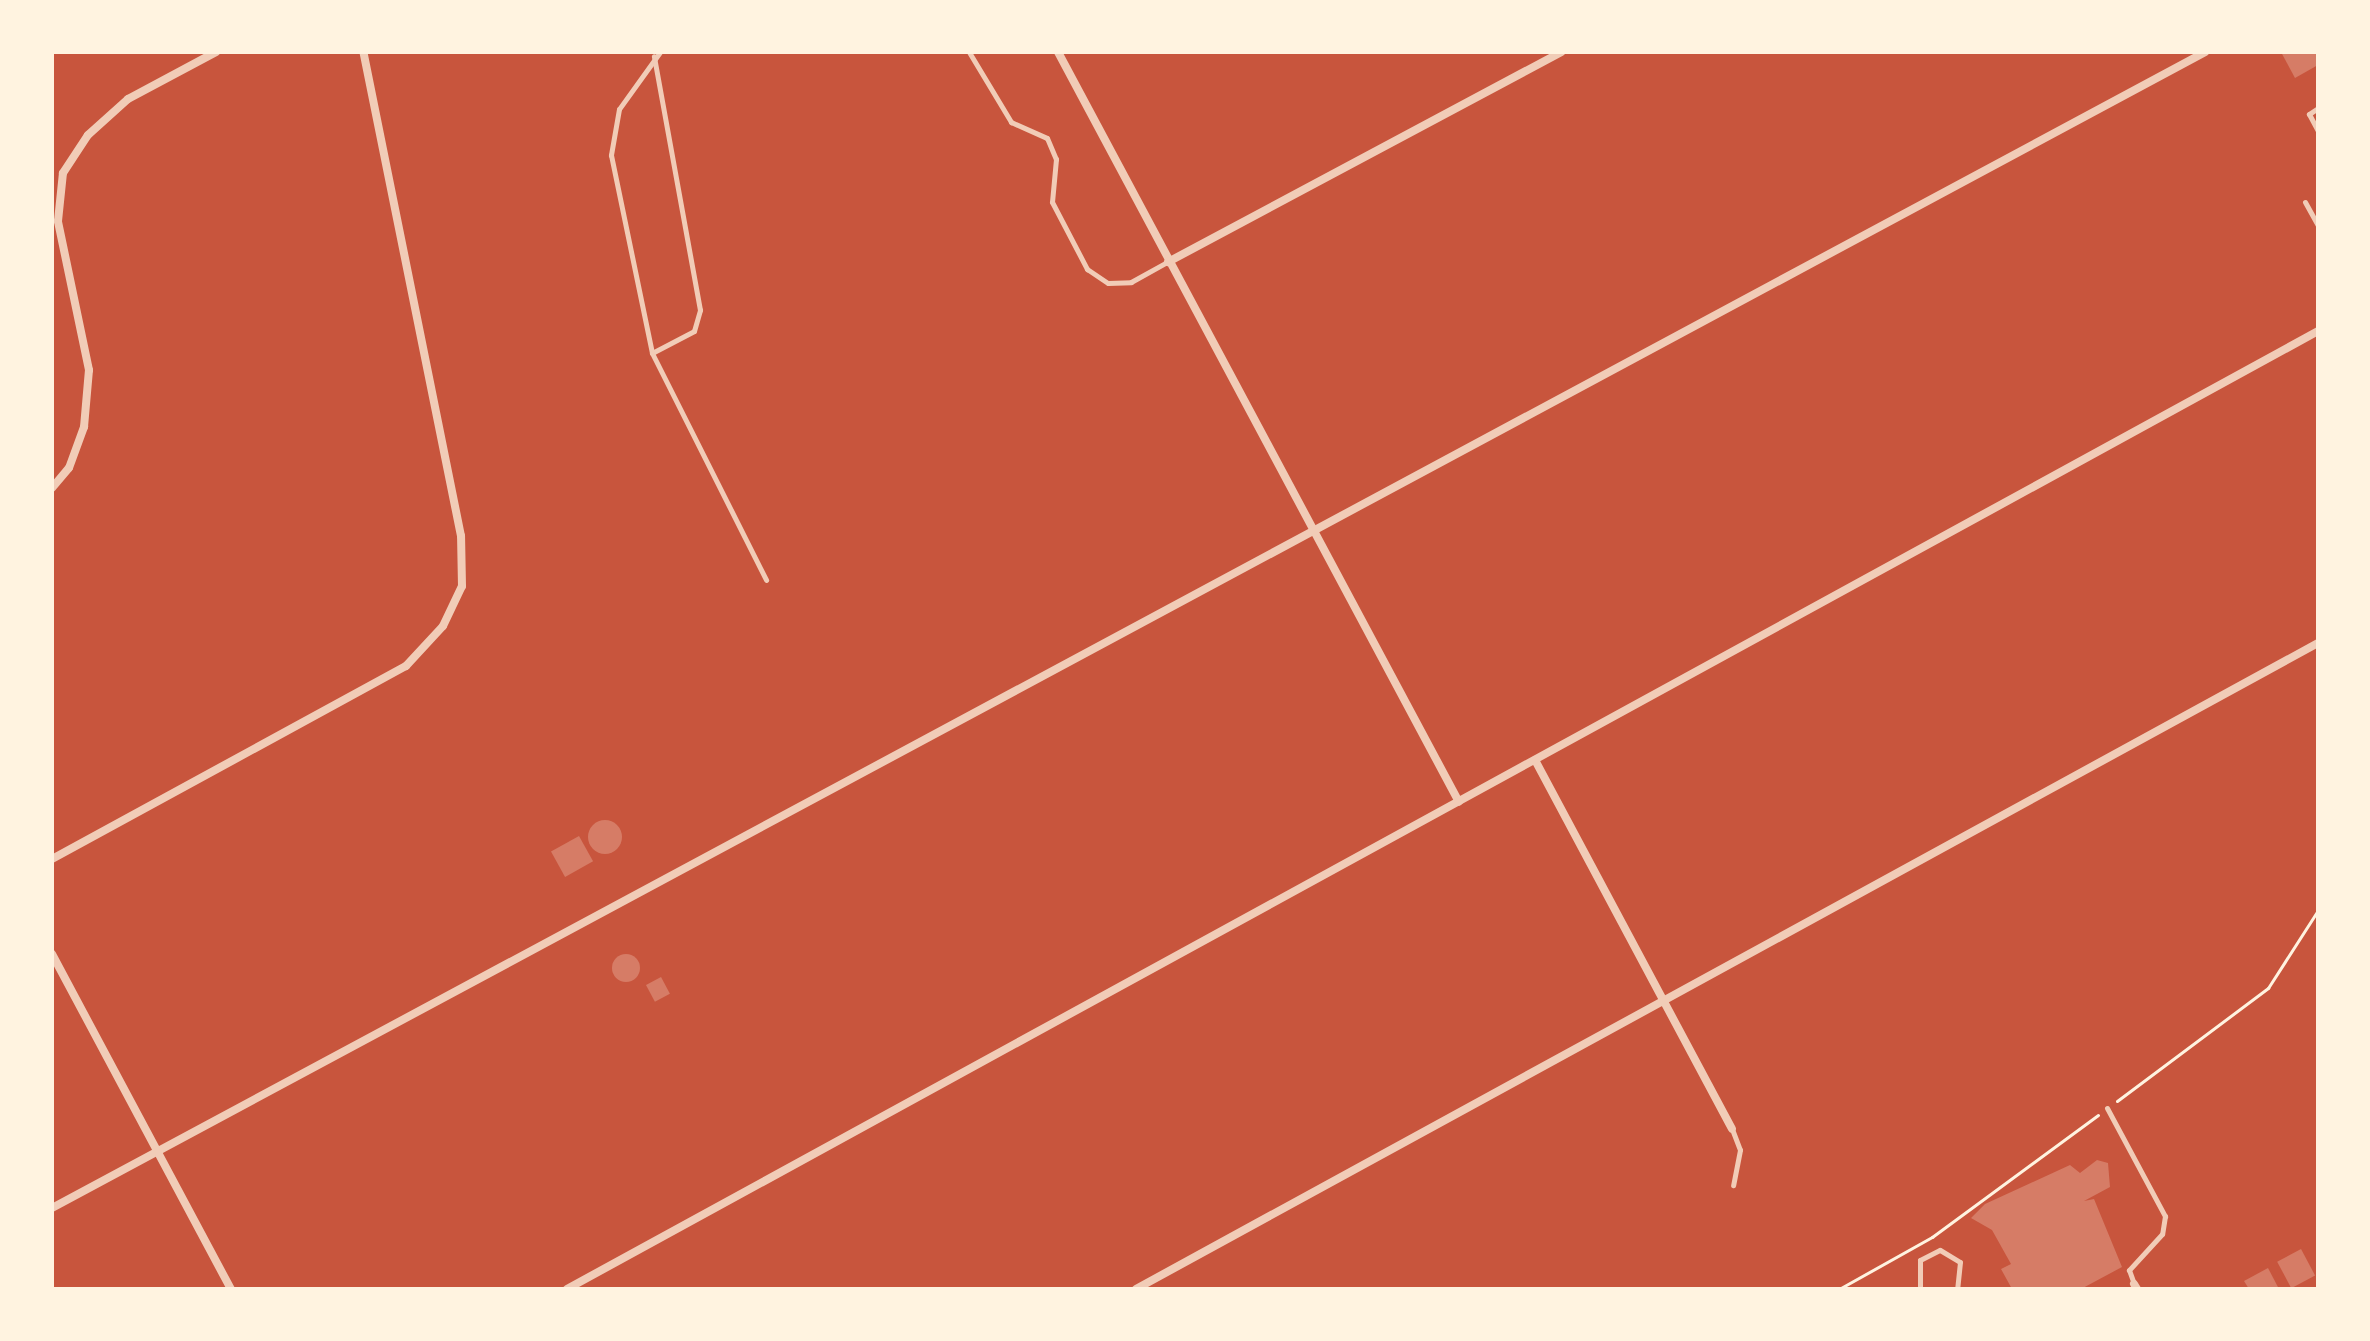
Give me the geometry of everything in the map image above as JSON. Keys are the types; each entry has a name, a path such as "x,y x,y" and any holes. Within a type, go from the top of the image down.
{"street":[{"path":"52,488 69,468 84,427 89,370 58,221 63,173 88,135 128,99 216,52"},
{"path":"52,859 406,666 443,626 462,586 461,536 363,52"},
{"path":"1058,52 1168,262 1317,530 1459,802"},
{"path":"1168,262 1561,52"},
{"path":"52,1208 2205,52"},
{"path":"567,1289 2318,331"},
{"path":"1136,1289 2318,643"},
{"path":"1535,760 1732,1129"},
{"path":"52,954 231,1289"}],"lane":[{"path":"969,52 1011,122 1047,138 1056,159 1052,202 1087,269 1108,283 1131,282 1168,262"},
{"path":"657,54 619,109 611,155 652,353 766,580"},
{"path":"652,353 694,331 700,310 657,54"},
{"path":"2318,108 2309,114 2318,131"},
{"path":"2305,202 2318,225"},
{"path":"2107,1108 2165,1216 2162,1234 2129,1270 2135,1286"},
{"path":"1732,1129 1740,1150 1733,1185"},
{"path":"1920,1289 1920,1260 1940,1250 1960,1262 1957,1289"}],"path":[{"path":"1839,1289 1932,1237 2268,988 2318,910"}],"building":[{"path":"2281,52 2318,52 2318,65 2295,78"},
{"path":"605,820 617,825 622,837 617,849 605,854 593,849 588,837 593,825"},
{"path":"579,836 593,861 565,877 551,852"},
{"path":"626,954 636,958 640,968 636,978 626,982 616,978 612,968 616,958"},
{"path":"661,977 670,994 655,1002 646,985"},
{"path":"2097,1160 2108,1163 2110,1187 2084,1201 2094,1199 2122,1267 2081,1289 2012,1289 2001,1269 2011,1264 1992,1230 1971,1218 1985,1204 2070,1165 2080,1173"},
{"path":"2301,1249 2315,1275 2291,1288 2277,1262"},
{"path":"2268,1268 2279,1289 2249,1289 2244,1281"}]}
